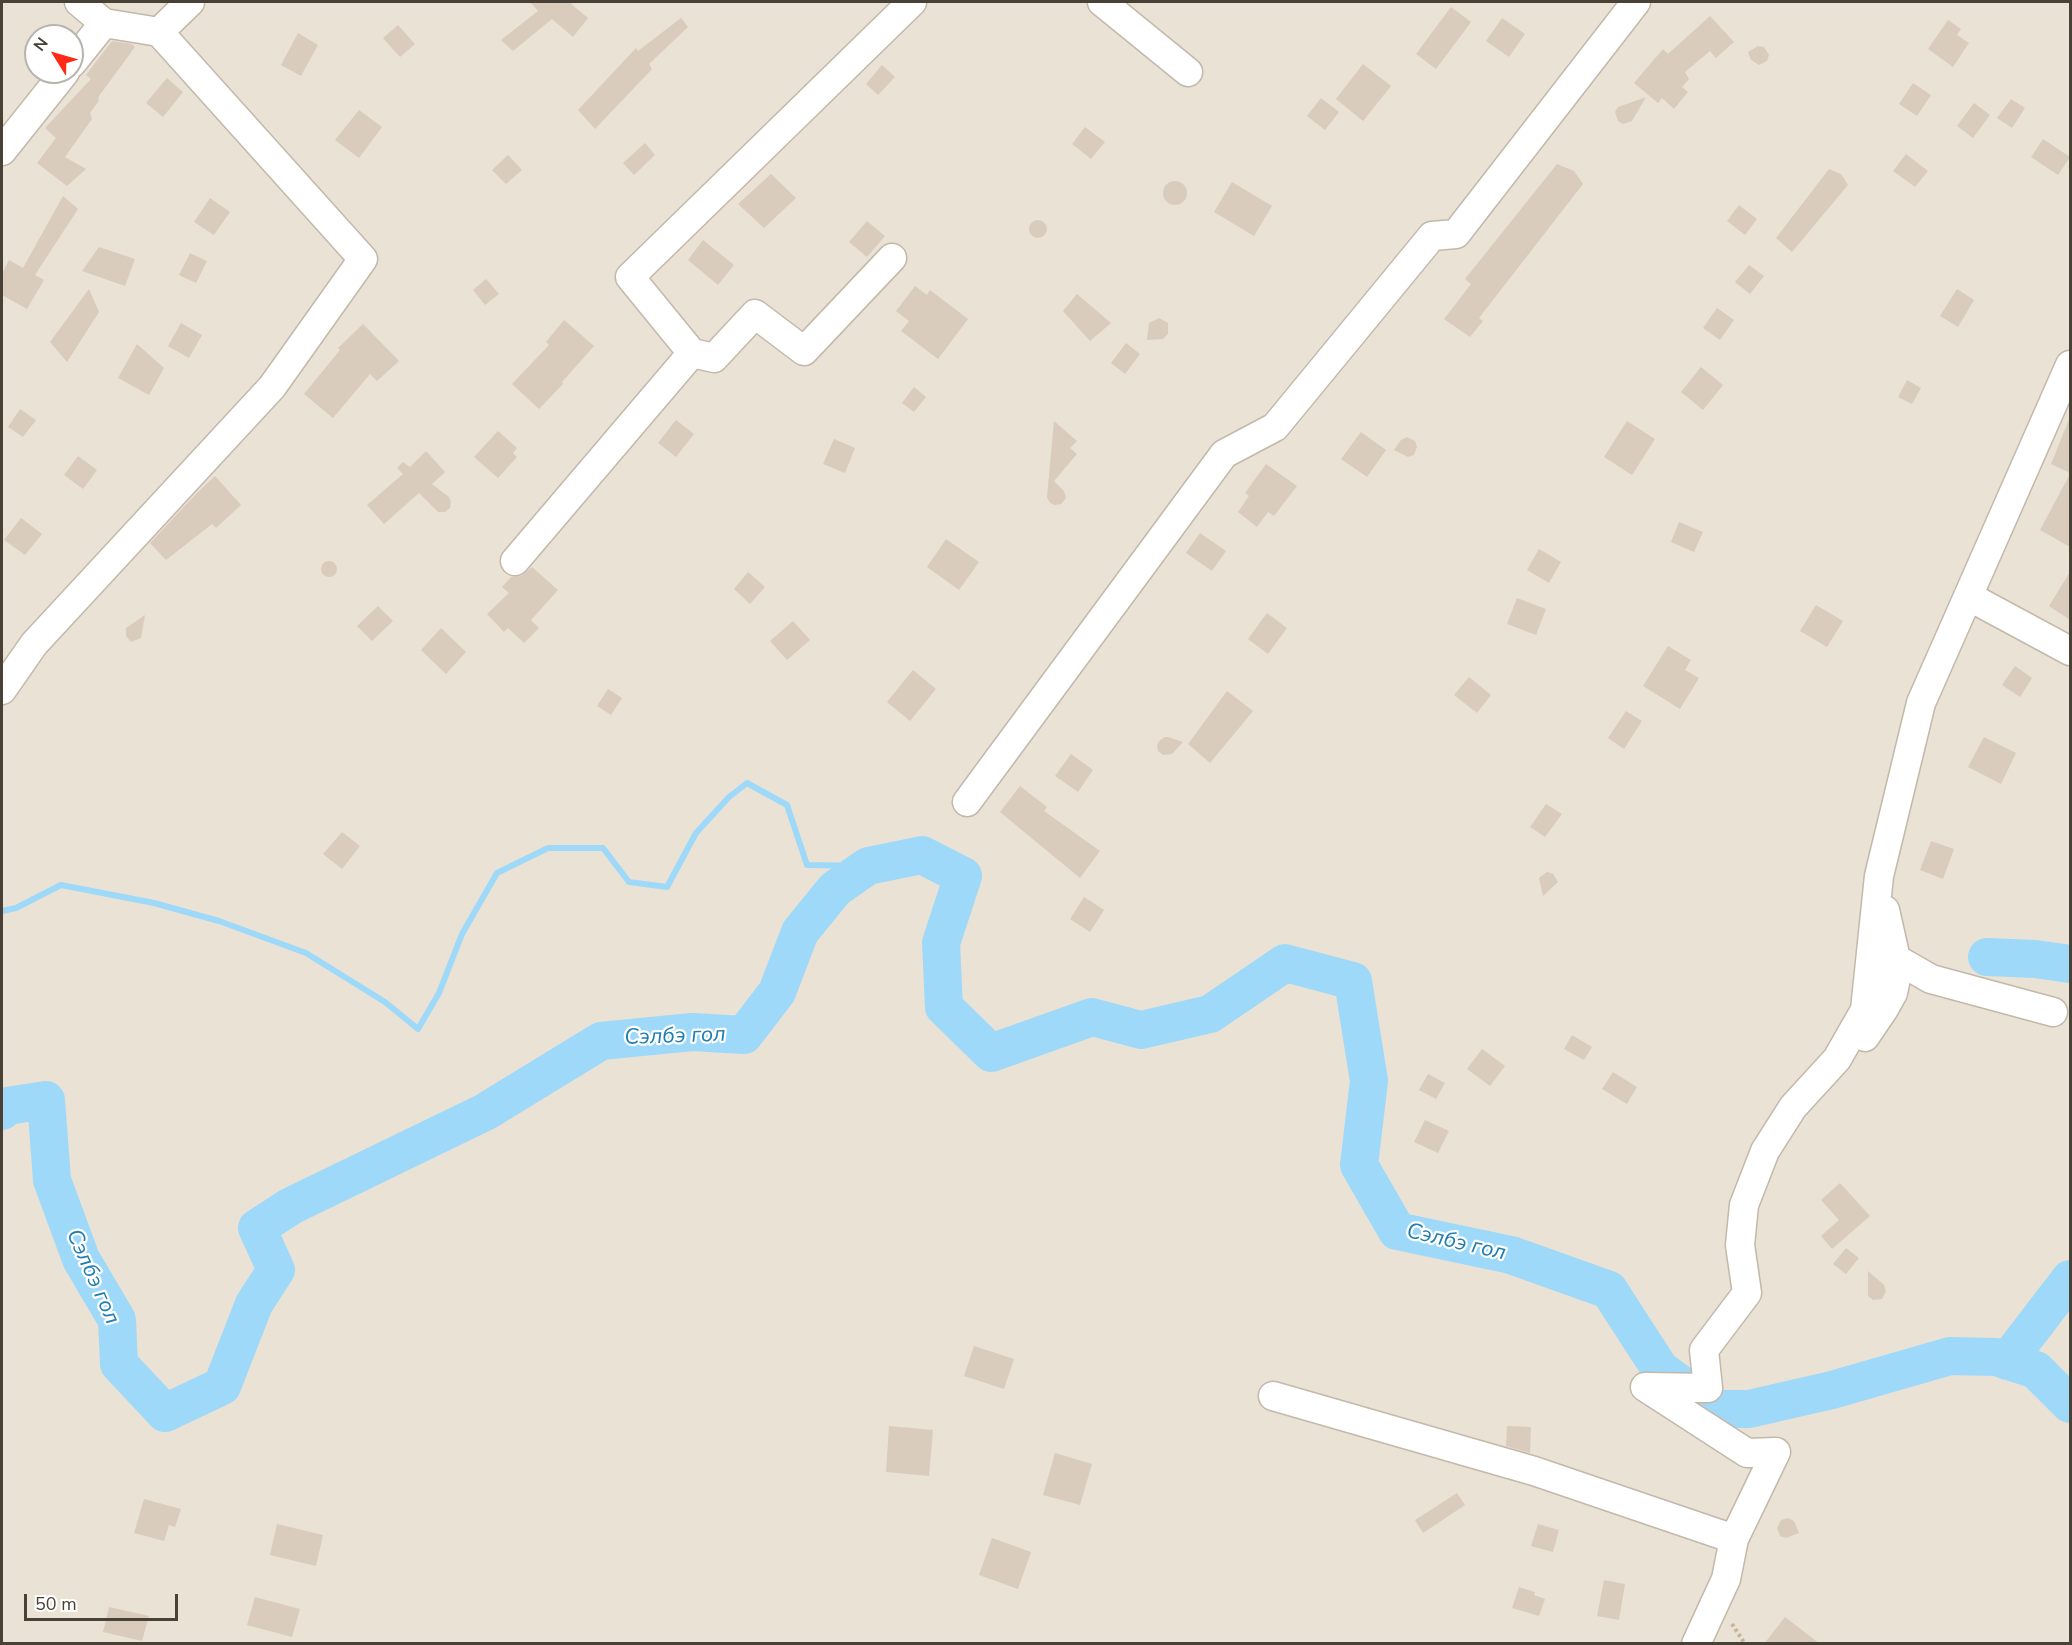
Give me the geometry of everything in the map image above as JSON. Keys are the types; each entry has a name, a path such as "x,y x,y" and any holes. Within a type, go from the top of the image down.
{"street":[{"path":"2,690 34,644 272,387 363,259 159,32 104,23 79,2"},
{"path":"159,32 190,2"},
{"path":"892,258 804,351 755,314 714,358 692,353 630,277 912,2"},
{"path":"1103,2 1188,72"},
{"path":"967,802 1224,454 1275,427 1432,236 1456,234 1636,2"},
{"path":"84,48 104,23"},
{"path":"2,151 55,84"},
{"path":"515,561 692,353"},
{"path":"1837,1059 1865,1010 1879,876 1921,703 2070,365"},
{"path":"1968,596 2070,651"},
{"path":"1696,1644 1726,1579 1734,1539 1776,1452 1747,1453 1645,1388 1708,1388 1704,1350 1747,1293 1740,1245 1744,1205 1765,1151 1793,1107 1837,1059 1869,1034 1884,1009 1894,985 1896,959 1879,876"},
{"path":"1896,959 1917,973 1953,986 2053,1012"},
{"path":"1273,1396 1534,1471 1734,1539"}],"shaded area":[{"path":"2,2 2070,2 2070,1643 2,1644"}],"building":[{"path":"530,2 574,2 571,4 588,18 573,37 552,19 513,51 501,40 538,11"},
{"path":"1451,7 1471,22 1436,69 1416,54"},
{"path":"1710,16 1734,42 1716,58 1710,51 1685,72 1689,79 1682,87 1688,92 1674,109 1662,98 1658,103 1634,83 1663,49 1668,54"},
{"path":"681,18 688,27 649,64 652,69 595,129 578,110 636,48 638,51"},
{"path":"1502,18 1525,34 1509,57 1486,41"},
{"path":"1948,20 1961,29 1957,35 1969,43 1953,67 1928,49"},
{"path":"398,25 415,44 400,57 383,38"},
{"path":"298,33 318,45 301,76 281,65"},
{"path":"112,41 132,44 135,47 99,96 98,102 90,113 92,119 65,157 86,169 67,186 37,163 56,138 45,128 91,79 86,75"},
{"path":"1758,46 1764,47 1769,55 1767,61 1759,65 1751,60 1748,52"},
{"path":"1363,64 1391,86 1363,121 1336,99"},
{"path":"882,65 895,77 878,95 866,84"},
{"path":"167,78 183,92 163,117 146,103"},
{"path":"1913,83 1931,95 1917,116 1899,104"},
{"path":"1646,97 1632,121 1623,124 1618,121 1615,112 1618,107"},
{"path":"1321,98 1339,112 1325,130 1307,116"},
{"path":"2011,99 2025,108 2012,128 1997,118"},
{"path":"1974,103 1990,115 1973,138 1957,126"},
{"path":"359,110 382,127 359,158 335,140"},
{"path":"1085,127 1105,142 1091,159 1072,144"},
{"path":"2043,139 2070,157 2058,175 2031,157"},
{"path":"645,143 655,155 634,175 623,163"},
{"path":"1906,154 1928,171 1915,187 1893,171"},
{"path":"508,155 522,170 506,184 492,170"},
{"path":"1557,164 1574,171 1583,184 1479,318 1483,321 1470,337 1444,319 1471,284 1465,279"},
{"path":"1829,169 1841,174 1848,185 1792,252 1776,238"},
{"path":"771,174 796,198 764,228 738,204"},
{"path":"1175,181 1184,184 1187,193 1184,202 1175,205 1166,202 1163,193 1166,184"},
{"path":"1232,182 1272,206 1254,236 1214,212"},
{"path":"63,196 78,209 35,275 44,280 27,309 2,295 2,274 9,260 23,268"},
{"path":"210,198 230,212 214,235 194,222"},
{"path":"1739,205 1757,219 1745,235 1727,221"},
{"path":"1034,220 1042,220 1047,225 1045,236 1034,238 1029,233 1029,225"},
{"path":"867,221 885,236 867,257 849,242"},
{"path":"703,240 734,265 718,285 688,260"},
{"path":"99,247 135,259 125,286 82,271"},
{"path":"190,253 207,261 196,283 179,275"},
{"path":"1749,265 1764,276 1750,294 1735,282"},
{"path":"486,279 499,294 485,305 473,290"},
{"path":"915,286 927,295 930,290 968,319 938,359 901,331 909,321 896,311"},
{"path":"89,289 99,312 67,362 50,342"},
{"path":"1957,289 1974,300 1958,327 1940,316"},
{"path":"1077,294 1111,323 1090,341 1063,311"},
{"path":"1717,308 1734,320 1720,340 1703,328"},
{"path":"1159,318 1168,323 1168,334 1163,339 1147,340 1149,323"},
{"path":"564,320 594,346 539,409 512,384 549,345 546,342"},
{"path":"181,323 202,335 189,358 168,346"},
{"path":"363,324 399,361 377,381 370,374 333,418 304,394 340,350 338,348"},
{"path":"1126,343 1140,354 1125,374 1111,363"},
{"path":"137,344 164,368 149,395 118,378"},
{"path":"1701,367 1723,385 1703,410 1681,392"},
{"path":"1907,380 1921,388 1912,404 1898,397"},
{"path":"914,387 926,397 914,412 902,403"},
{"path":"20,409 36,420 23,437 8,427"},
{"path":"2070,417 2070,473 2051,464"},
{"path":"676,420 694,434 676,457 658,443"},
{"path":"1054,421 1077,441 1070,448 1077,454 1054,481 1064,491 1066,498 1061,504 1055,505 1050,503 1047,497"},
{"path":"1627,421 1655,439 1632,475 1604,457"},
{"path":"498,431 517,448 513,453 517,457 498,478 474,457"},
{"path":"1361,432 1386,450 1367,477 1341,459"},
{"path":"1407,437 1415,441 1417,447 1414,455 1408,457 1394,450 1401,440"},
{"path":"834,439 855,448 845,473 823,464"},
{"path":"426,451 445,472 432,484 449,497 450,508 445,512 438,512 419,493 384,524 367,505 403,474 397,468 403,462 410,467"},
{"path":"78,456 97,470 83,489 64,475"},
{"path":"1266,464 1297,486 1274,516 1268,512 1257,527 1238,512 1249,496 1245,493"},
{"path":"2070,474 2070,547 2040,530"},
{"path":"215,476 241,505 216,528 212,524 166,560 150,543"},
{"path":"21,518 42,534 25,555 4,540"},
{"path":"1679,522 1703,532 1694,552 1671,542"},
{"path":"1200,533 1226,551 1212,571 1186,553"},
{"path":"946,539 979,562 959,590 927,567"},
{"path":"1539,549 1561,562 1549,583 1527,570"},
{"path":"326,561 332,561 337,569 335,575 326,577 321,572 321,566"},
{"path":"532,567 558,590 531,620 539,628 524,643 508,628 504,632 487,614 509,593 502,587 511,577 521,576"},
{"path":"748,572 765,587 750,604 734,589"},
{"path":"2070,572 2070,620 2049,606"},
{"path":"1517,598 1546,609 1536,635 1507,624"},
{"path":"1816,605 1843,621 1827,647 1800,631"},
{"path":"378,606 393,621 372,641 357,626"},
{"path":"1267,613 1287,628 1268,654 1248,639"},
{"path":"145,615 141,638 131,642 126,636 126,628"},
{"path":"793,621 810,640 787,660 770,641"},
{"path":"441,628 466,652 446,674 421,650"},
{"path":"1668,646 1691,660 1685,670 1699,678 1680,709 1643,686"},
{"path":"2015,666 2032,678 2020,697 2002,685"},
{"path":"913,670 936,689 910,721 887,702"},
{"path":"1469,677 1491,695 1477,713 1454,695"},
{"path":"608,689 622,698 611,715 597,706"},
{"path":"1227,691 1253,711 1210,763 1188,744"},
{"path":"1626,711 1642,721 1624,749 1608,738"},
{"path":"1165,737 1183,742 1172,754 1163,755 1158,751 1157,745"},
{"path":"1984,737 2016,753 2001,784 1968,767"},
{"path":"1071,754 1093,770 1078,792 1055,776"},
{"path":"1020,786 1047,807 1044,811 1100,851 1080,878 1000,812"},
{"path":"1546,804 1562,814 1545,837 1530,827"},
{"path":"342,832 360,846 342,869 323,854"},
{"path":"1931,841 1954,849 1943,879 1920,870"},
{"path":"1547,872 1553,874 1558,882 1543,896 1539,878"},
{"path":"1084,897 1104,910 1090,932 1070,919"},
{"path":"1572,1035 1592,1047 1584,1060 1564,1049"},
{"path":"1482,1049 1505,1066 1490,1086 1467,1069"},
{"path":"1613,1072 1637,1087 1627,1104 1602,1089"},
{"path":"1428,1074 1445,1083 1436,1099 1419,1090"},
{"path":"1425,1120 1449,1131 1438,1153 1414,1142"},
{"path":"1840,1183 1870,1216 1832,1249 1821,1236 1839,1220 1821,1200"},
{"path":"1846,1248 1859,1258 1846,1274 1833,1264"},
{"path":"1868,1271 1884,1285 1886,1291 1882,1299 1873,1300 1868,1296"},
{"path":"974,1346 1014,1359 1004,1389 964,1376"},
{"path":"889,1426 933,1430 929,1476 886,1472"},
{"path":"1507,1426 1531,1427 1530,1453 1506,1446"},
{"path":"1055,1453 1092,1464 1080,1505 1043,1495"},
{"path":"1457,1493 1465,1505 1423,1533 1415,1520"},
{"path":"144,1499 181,1509 175,1527 169,1525 164,1541 134,1533"},
{"path":"1788,1518 1794,1521 1799,1533 1786,1538 1780,1536 1777,1528 1781,1520"},
{"path":"277,1524 323,1535 316,1566 270,1555"},
{"path":"1538,1524 1559,1530 1553,1552 1531,1546"},
{"path":"992,1538 1031,1552 1018,1589 979,1575"},
{"path":"1604,1580 1625,1584 1619,1620 1597,1616"},
{"path":"1519,1587 1535,1592 1534,1595 1545,1599 1539,1616 1512,1608"},
{"path":"255,1597 300,1609 292,1637 247,1625"},
{"path":"109,1607 149,1616 142,1641 103,1632"},
{"path":"1785,1617 1820,1644 1764,1644"}],"waterway":[{"path":"2,911 16,908 61,885 154,903 219,921 306,953 385,1002 418,1029 439,993 462,934 497,873 548,848 603,848 629,882 667,887 696,833 729,797 747,783 787,805 807,865 868,866"},
{"name":"Сэлбэ гол","path":"2,1111 7,1106 46,1100 52,1180 81,1259 117,1320 119,1364 165,1413 222,1386 254,1304 276,1270 257,1228 291,1206 485,1112 601,1041 692,1032 744,1035 777,992 800,932 835,889 868,866 922,855 963,876 941,943 944,1007 991,1053 1092,1017 1141,1030 1210,1014 1285,963 1353,981 1369,1081 1359,1165 1397,1231 1511,1255 1609,1290 1660,1369 1713,1409 1749,1409 1832,1390 1950,1356 1996,1357 2036,1370 2070,1404"},
{"path":"1987,957 2035,959 2070,964"},
{"path":"2007,1361 2070,1279"}]}
